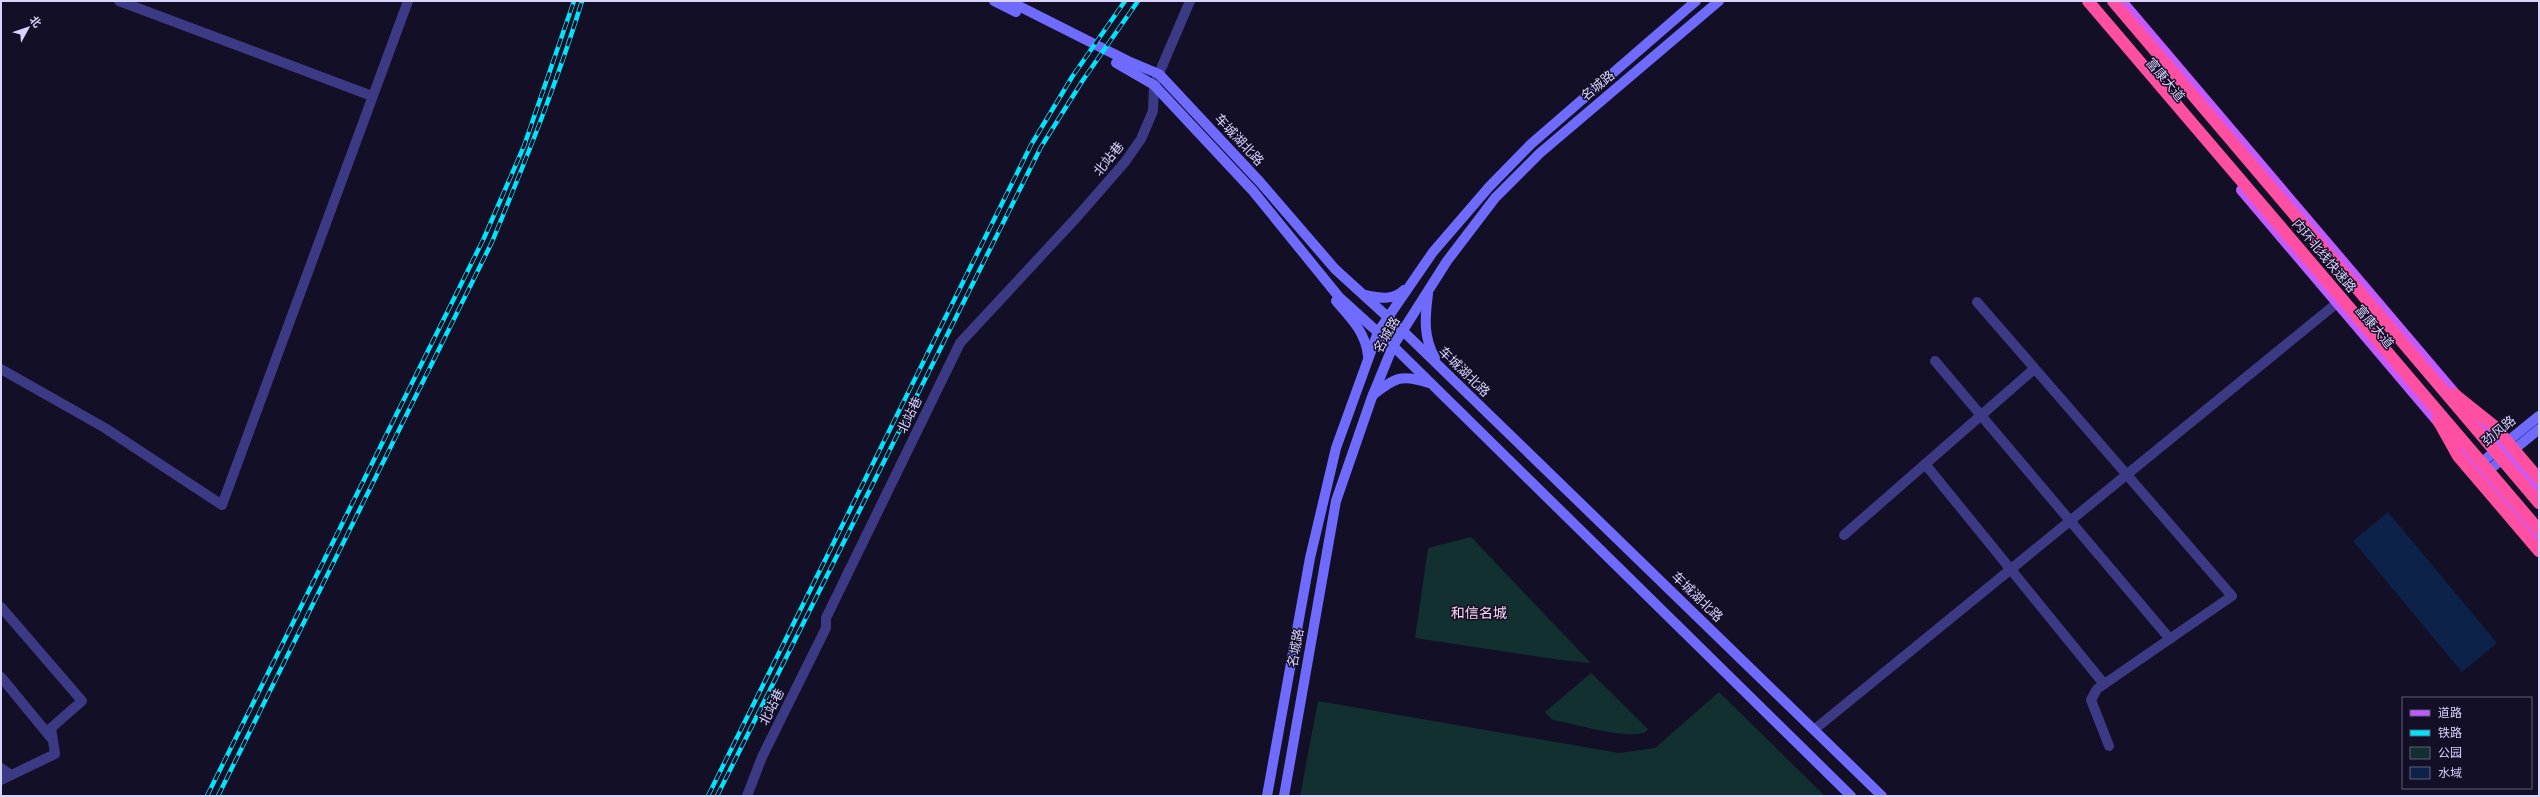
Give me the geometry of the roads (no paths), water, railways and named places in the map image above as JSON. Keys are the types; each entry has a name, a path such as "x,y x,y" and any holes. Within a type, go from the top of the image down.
{"highway":[{"name":"内环北线快速路","path":"2088,1 2539,530"},
{"name":"内环北线快速路","path":"2113,1 2539,503"},
{"path":"2392,329 2454,395 2494,426 2539,479"},
{"path":"2377,340 2434,413 2458,456 2539,551"}],"main road":[{"name":"车城湖北路","path":"994,1 1126,68 1154,85 1253,191 1339,297 1432,384 1851,796"},
{"name":"车城湖北路","path":"1009,1 1128,61 1159,74 1260,182 1335,269 1388,316 1815,729 1882,796"},
{"name":"名城路","path":"1267,796 1313,544 1336,448 1378,332 1433,252 1489,187 1531,144 1696,1"},
{"name":"名城路","path":"1284,796 1336,501 1372,396 1393,346 1447,261 1496,198 1540,153 1719,1"},
{"name":"富康大道","path":"2081,1 2539,541"},
{"name":"富康大道","path":"2122,1 2539,492"},
{"path":"1253,191 1253,201 1358,327 1367,342 1369,358"},
{"path":"1364,295 1381,299 1397,296 1410,285"},
{"path":"1428,290 1424,323 1429,348 1443,369"},
{"path":"1372,396 1386,384 1409,376 1432,384"},
{"name":"劲风路","path":"2476,467 2500,446 2539,416"},
{"name":"劲风路","path":"2483,475 2539,429"}],"street":[{"path":"119,1 372,96"},
{"path":"1,369 105,428 222,505 408,1"},
{"path":"1154,85 1190,1"},
{"name":"北站巷","path":"747,796 762,757 826,628 826,618 960,343 1077,217 1125,162 1141,139 1153,111 1154,85"},
{"path":"1977,302 2232,596 2097,689 2091,700 2109,746"},
{"path":"1815,729 2337,303"},
{"path":"1935,361 1982,415 2069,522 2170,638"},
{"path":"1844,535 2034,369"},
{"path":"1925,464 2104,684"},
{"path":"1,607 82,701 51,728 55,754 1,780"},
{"path":"1,677 53,740"},
{"path":"1,768 11,775"}],"water":[{"path":"2388,512 2497,643 2462,672 2353,541"}],"railway":[{"path":"207,796 484,238 524,146 574,1"},
{"path":"218,796 492,242 551,92 582,1"},
{"path":"708,796 1031,145 1072,77 1125,1"},
{"path":"717,796 1041,147 1083,80 1138,1"}],"district":[{"name":"和信名城","path":"1479,614"}]}
